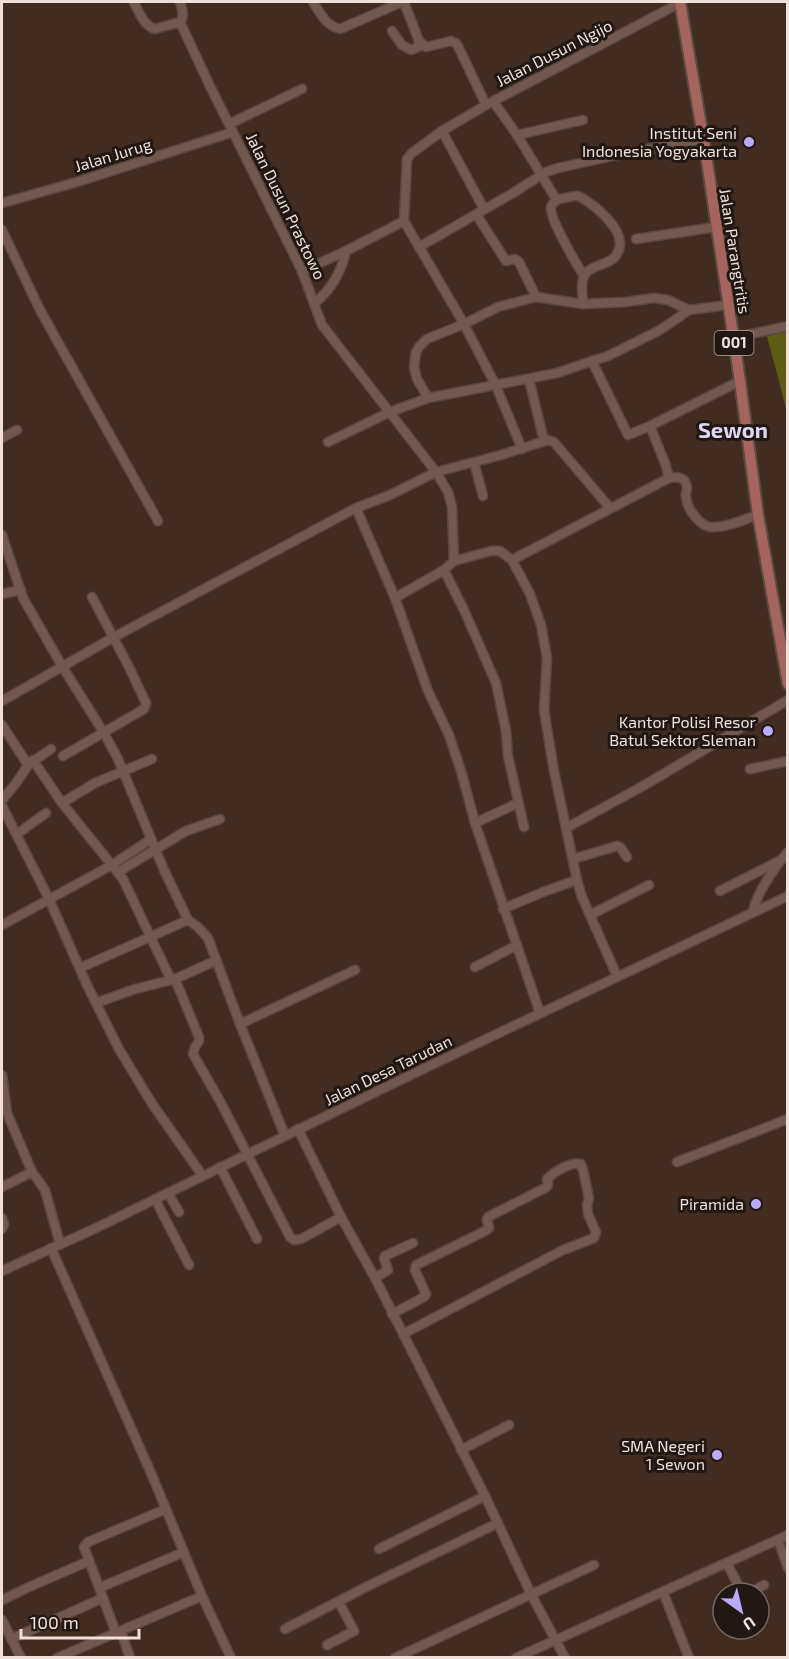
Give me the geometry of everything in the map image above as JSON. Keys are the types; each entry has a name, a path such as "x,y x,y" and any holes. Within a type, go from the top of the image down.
{"main road":[{"name":"Jalan Parangtritis","path":"680,2 740,381 758,515 784,634 788,684"}],"street":[{"path":"134,2 140,16 151,28 155,29 182,20 180,2"},
{"path":"314,2 324,20 332,27 340,29 403,2 422,45 426,47 451,41 457,44 490,103 517,135 557,200"},
{"name":"Jalan Dusun Ngijo","path":"404,220 407,159 412,153 442,131 490,103 680,2"},
{"name":"Jalan Dusun Prastowo","path":"180,22 302,271 315,303 335,282 346,251"},
{"path":"392,31 411,50 422,45"},
{"name":"Jalan Jurug","path":"2,203 77,182 231,128 302,89"},
{"path":"517,135 584,120"},
{"path":"442,131 506,261 515,259 519,262 536,297"},
{"path":"419,247 513,193 541,174 574,164 703,139"},
{"path":"583,304 584,276 616,256 620,244 618,235 610,220 584,199 574,196 557,200 552,205 551,212 584,276"},
{"path":"302,271 404,220 464,324 496,386 522,449"},
{"path":"636,240 716,227"},
{"path":"2,230 40,310 158,521"},
{"path":"428,398 417,379 414,367 416,352 423,342 498,307 536,297 583,304 662,298 689,310"},
{"path":"315,303 322,325 436,472 448,492 452,507 454,561"},
{"path":"328,442 390,412 428,398 557,373 608,356 660,330 689,310 728,305"},
{"path":"733,338 788,326"},
{"path":"592,361 628,435 740,381"},
{"path":"529,379 544,441"},
{"path":"650,426 669,478"},
{"path":"2,438 18,430"},
{"path":"2,701 114,637 356,508 390,495 436,472 548,440 554,442 610,508"},
{"path":"474,462 483,496"},
{"path":"512,560 669,478 679,477 684,482 687,488 687,501 698,520 706,526 714,528 758,515"},
{"path":"356,508 395,597 428,691 449,735 475,822 540,1013"},
{"path":"2,535 23,598 104,733 188,920 208,938 215,961 285,1136"},
{"path":"395,597 444,570 454,561 491,551 500,551 512,560 530,594 541,625 547,658 544,710 554,771 577,880 617,976"},
{"path":"444,570 496,683 506,730 508,756 524,827"},
{"path":"2,594 21,590"},
{"path":"63,756 144,709 146,703 92,597"},
{"path":"566,828 788,700"},
{"path":"2,725 115,868 127,887 199,1037 200,1041 193,1054 248,1153 290,1237 293,1240 301,1239 341,1217"},
{"path":"2,800 31,763 51,749"},
{"path":"62,803 95,783 152,759"},
{"path":"750,769 788,761"},
{"path":"475,822 518,803"},
{"path":"2,806 49,899 96,1003 132,1071 202,1175"},
{"path":"17,834 46,813"},
{"path":"2,925 49,899 156,849 186,831 220,819"},
{"path":"115,868 151,839"},
{"path":"573,859 617,846 627,857"},
{"path":"753,911 756,901 788,852"},
{"path":"720,891 781,860"},
{"path":"504,909 577,880"},
{"path":"590,915 649,885"},
{"name":"Jalan Desa Tarudan","path":"2,1271 788,896"},
{"path":"80,968 188,920"},
{"path":"475,967 517,945"},
{"path":"96,1003 135,989 173,980 215,961"},
{"path":"240,1024 355,970"},
{"path":"2,1075 4,1113 32,1172 46,1195 56,1246 202,1596 231,1658"},
{"path":"676,1162 788,1119"},
{"path":"298,1130 341,1217 375,1278 565,1658"},
{"path":"392,1314 424,1297 426,1291 415,1270 416,1265 485,1231 489,1228 488,1217 547,1187 547,1179 553,1173 575,1163 581,1164 589,1198 588,1214 596,1232 594,1238 563,1250 403,1334"},
{"path":"220,1167 257,1239"},
{"path":"2,1187 32,1172"},
{"path":"168,1192 179,1212"},
{"path":"155,1199 189,1265"},
{"path":"2,1218 4,1224 2,1229"},
{"path":"375,1278 388,1270 385,1256 413,1243"},
{"path":"461,1450 509,1425"},
{"path":"379,1549 485,1496"},
{"path":"130,1658 103,1598 84,1547 88,1542 166,1509"},
{"path":"285,1629 498,1523"},
{"path":"516,1658 788,1535"},
{"path":"778,1540 788,1568"},
{"path":"99,1588 184,1552"},
{"path":"2,1600 89,1562"},
{"path":"727,1563 736,1581"},
{"path":"395,1658 594,1565"},
{"path":"663,1592 689,1658"},
{"path":"57,1658 202,1596"},
{"path":"11,1639 103,1598"},
{"path":"327,1645 354,1631 339,1602"},
{"path":"2,1620 21,1658"}],"shaded area":[{"path":"788,331 787,412 767,336"}],"place":[{"name":"Institut Seni Indonesia Yogyakarta","path":"749,142"},
{"name":"Kantor Polisi Resor Batul Sektor Sleman","path":"768,731"},
{"name":"Piramida","path":"756,1204"},
{"name":"SMA Negeri 1 Sewon","path":"717,1455"}],"district":[{"name":"Sewon","path":"733,430"}]}
